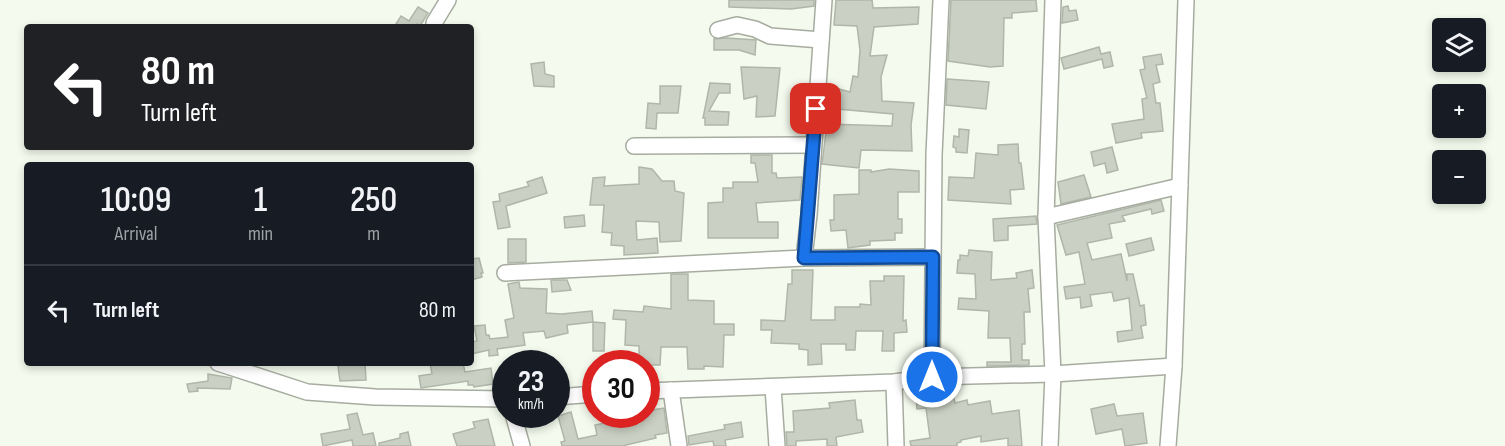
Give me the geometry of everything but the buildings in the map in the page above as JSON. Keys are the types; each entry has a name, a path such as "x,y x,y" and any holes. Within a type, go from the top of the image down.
{"street":[{"path":"434,23 448,0"},
{"path":"804,258 824,0"},
{"path":"932,377 934,155 941,0"},
{"path":"1050,446 1053,374 1046,217 1053,0"},
{"path":"1168,446 1174,366 1186,0"},
{"path":"718,30 736,25 755,29 770,36 821,40"},
{"path":"634,147 813,145"},
{"path":"1046,217 1180,186"},
{"path":"505,273 804,258 933,257"},
{"path":"227,366 307,392 375,397 492,399"},
{"path":"660,390 894,382 932,377 1053,374 1174,366"},
{"path":"894,382 896,446"},
{"path":"773,387 777,446"},
{"path":"671,390 679,446"},
{"path":"517,428 522,446"}],"route":[{"path":"816,109 804,258 933,257 932,377"}]}
